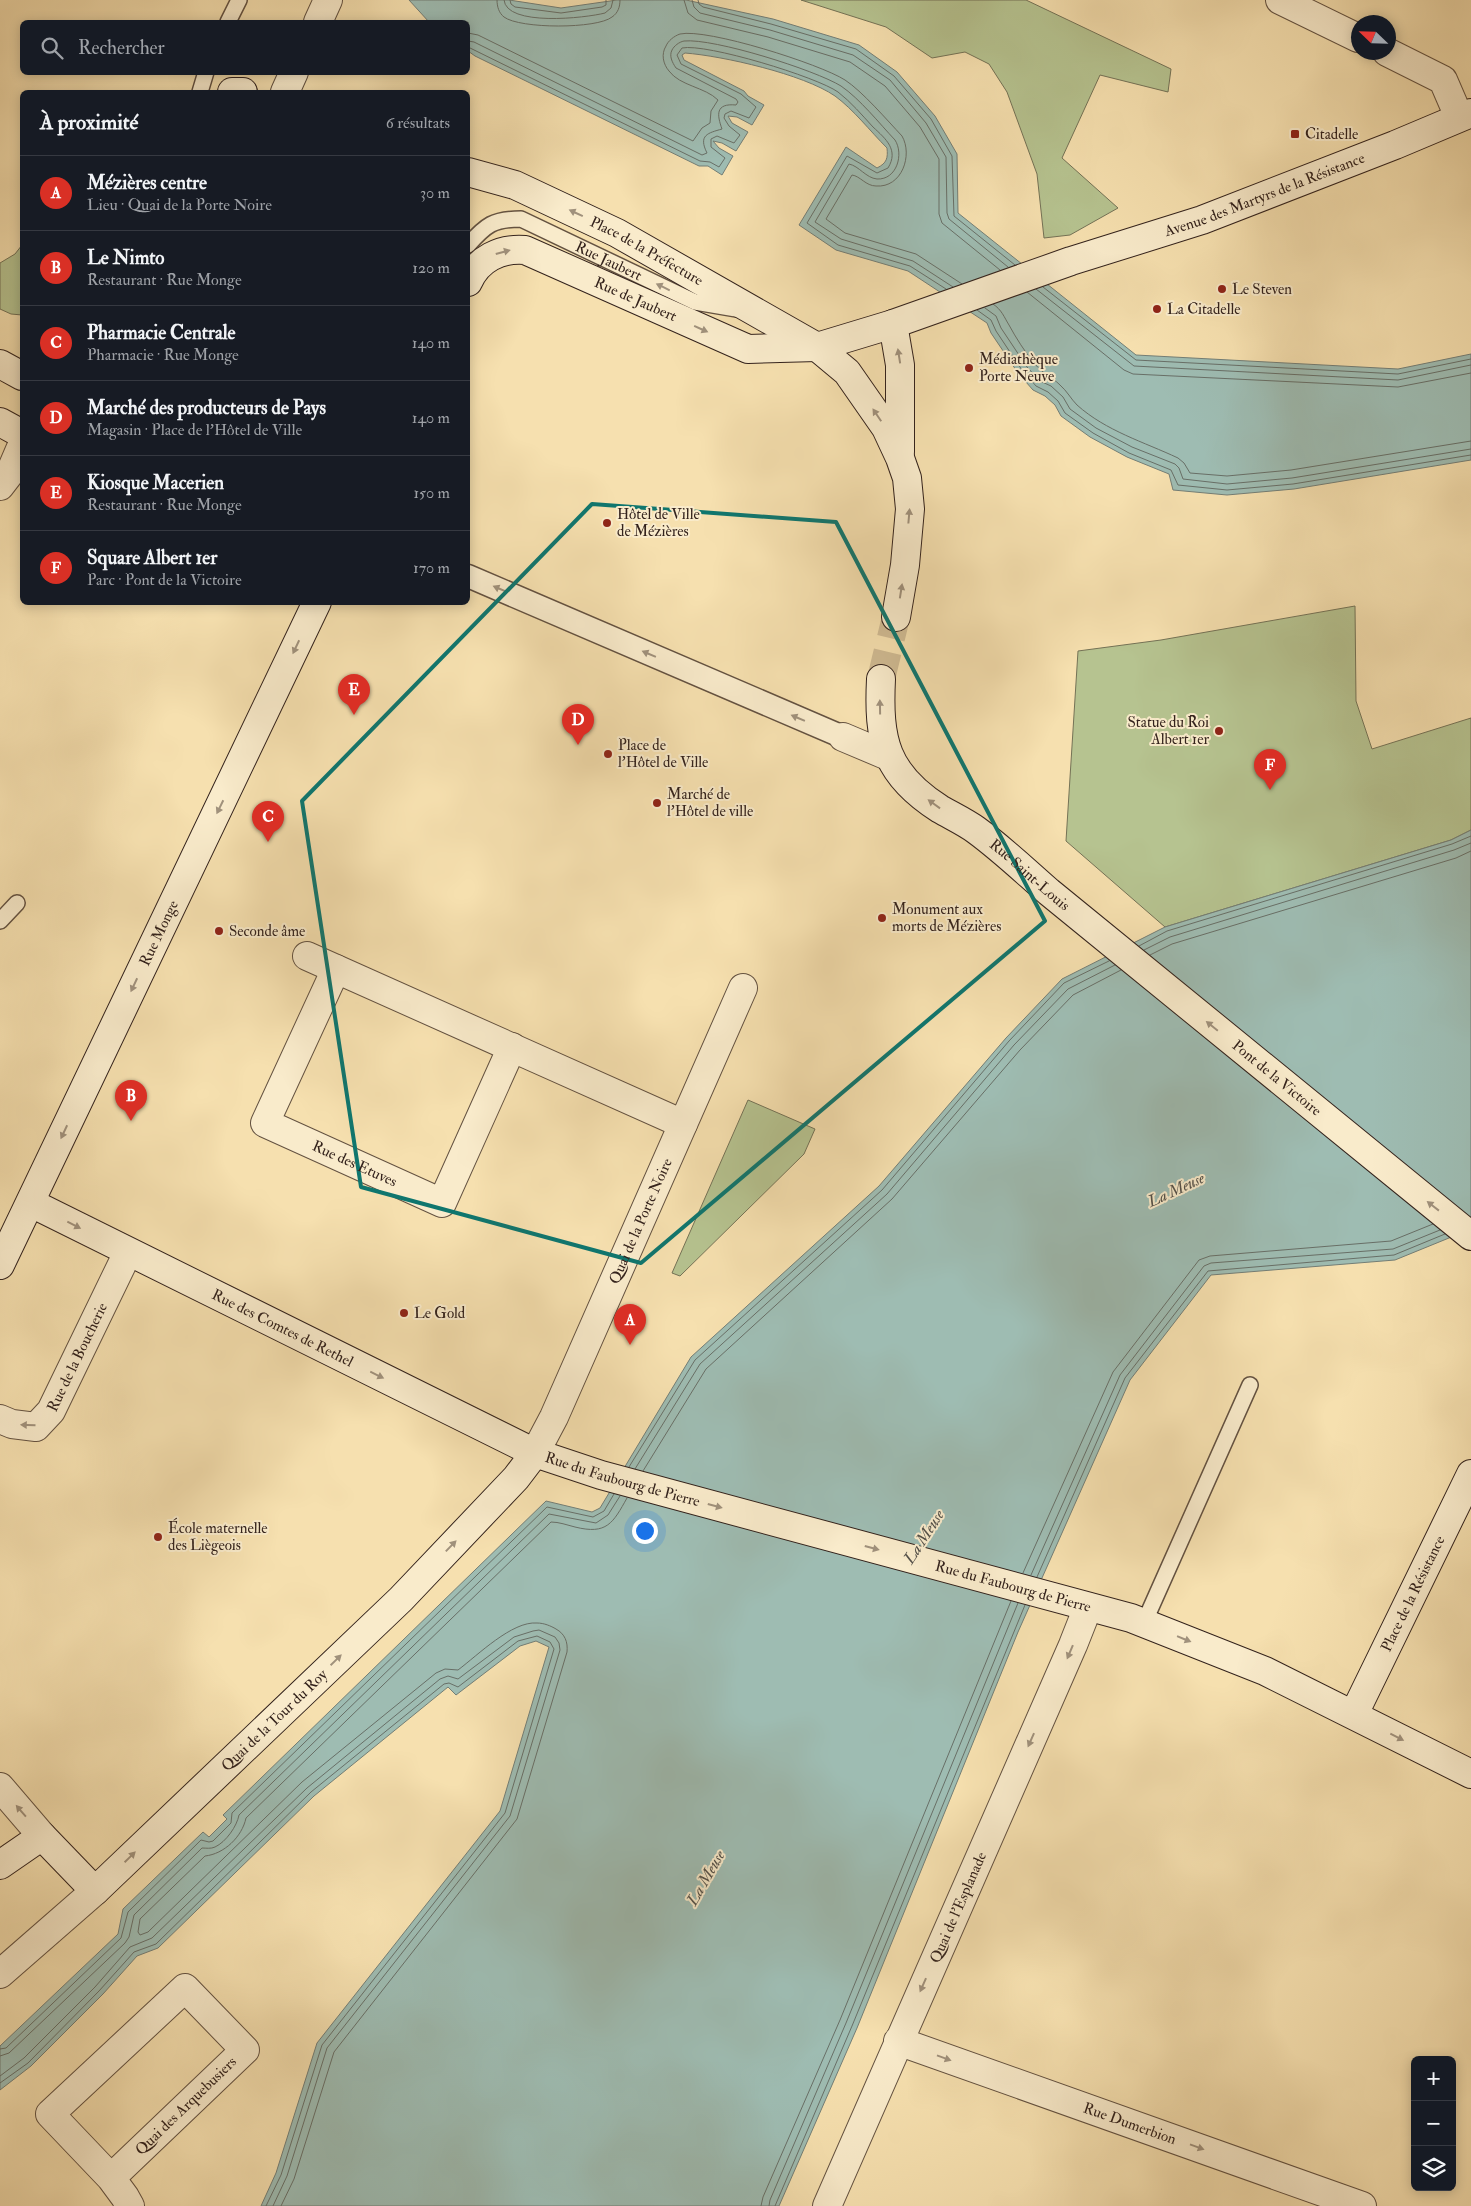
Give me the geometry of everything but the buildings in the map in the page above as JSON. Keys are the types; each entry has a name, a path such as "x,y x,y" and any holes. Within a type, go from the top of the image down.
{"main road":[{"path":"319,20 328,0"},
{"path":"1280,0 1351,35"},
{"path":"1396,56 1443,80 1465,115"},
{"path":"286,90 293,75"},
{"name":"Avenue des Martyrs de la Résistance","path":"893,324 1056,266 1202,220 1465,115"},
{"name":"Place de la Préfecture","path":"470,173 515,185 609,229 760,312 817,346 833,359 854,382 886,428 907,478 910,509 896,617"},
{"name":"Rue de Jaubert","path":"470,278 477,266 499,252 514,249 525,250 748,349 817,346"},
{"path":"817,346 893,324"},
{"name":"Place de la Préfecture","path":"893,324 900,365 900,458"},
{"path":"0,364 20,375"},
{"path":"0,422 20,433"},
{"path":"0,486 10,473 20,450"},
{"name":"Rue Monge","path":"0,1265 316,605"},
{"path":"843,737 885,745 880,708 881,679"},
{"name":"Rue Saint-Louis","path":"885,745 901,776 920,794 939,808 976,830 1083,919"},
{"name":"Pont de la Victoire","path":"1083,919 1471,1236"},
{"path":"307,956 683,1124"},
{"name":"Rue des Etuves","path":"336,969 265,1124 442,1203 512,1047"},
{"name":"Quai de la Porte Noire","path":"535,1453 554,1417 743,988"},
{"name":"Rue des Comtes de Rethel","path":"31,1203 535,1453"},
{"name":"Rue de la Boucherie","path":"0,1419 12,1424 36,1427 51,1411 128,1252"},
{"name":"Rue du Faubourg de Pierre","path":"535,1453 601,1475 1144,1623 1265,1671 1471,1774"},
{"name":"Quai de la Tour du Roy","path":"0,1974 95,1891 401,1599 516,1478 535,1453"},
{"name":"Place de la Résistance","path":"1354,1714 1471,1474"},
{"name":"Quai de l'Esplanade","path":"827,2206 1088,1607"},
{"path":"0,1787 42,1836 95,1891"},
{"path":"0,1865 42,1836"},
{"name":"Quai des Arquebusiers","path":"185,1988 245,2050 111,2178 50,2114 185,1988"},
{"name":"Rue Dumerbion","path":"898,2042 1362,2206"},
{"path":"111,2178 130,2206"}],"street":[{"path":"470,577 843,737"}],"lane":[{"path":"229,20 239,0"},
{"path":"201,90 205,75"},
{"name":"Rue Jaubert","path":"470,243 485,226 503,219 521,219 695,302 760,312"},
{"path":"0,922 17,903"},
{"path":"1144,1623 1250,1385"}],"highlighted area":[{"path":"592,504 836,522 1045,921 641,1263 361,1187 302,801"}],"green space":[{"path":"801,0 1026,0 1171,69 1168,92 1100,75 1062,158 1118,208 1070,235 1044,238 1037,174 1007,92 989,64 965,52 932,58 886,27"},
{"path":"20,248 20,315 11,314 0,309 0,263 15,254"},
{"path":"1355,606 1356,701 1372,749 1471,718 1471,830 1451,840 1165,927 1066,841 1078,651 1161,640"},
{"path":"748,1100 815,1129 804,1154 680,1276 672,1273"}],"water":[{"path":"409,0 509,0 561,8 617,0 686,0 773,19 859,45 897,72 935,116 957,154 958,213 1136,355 1398,369 1471,354 1471,460 1294,489 1227,495 1173,490 1169,474 1127,457 1090,437 1061,416 1055,405 1045,396 1033,390 1018,373 991,333 987,323 908,271 836,250 799,225 846,147 877,168 885,162 887,157 887,148 835,96 803,80 762,67 701,55 685,53 682,55 684,60 744,91 748,96 764,105 752,125 737,117 728,116 732,123 748,132 736,151 722,143 713,141 719,148 733,156 722,175 708,166 699,166 475,56 470,52 470,20 427,20"},
{"name":"La Meuse","path":"1471,830 1471,1229 1395,1260 1211,1275 1130,1380 1018,1632 857,2028 779,2206 261,2206 276,2173 317,2043 500,1811 549,1647 536,1641 520,1646 456,1695 448,1687 314,1796 158,1948 137,1956 103,1994 31,2066 0,2090 0,2046 118,1934 123,1909 203,1832 209,1837 227,1819 223,1815 546,1501 592,1512 600,1508 691,1357 879,1186 1006,1038 1062,979 1165,927 1451,840"}],"tunnel":[{"path":"881,679 896,617"}],"place":[{"name":"Citadelle","path":"1295,134"},
{"name":"Le Steven","path":"1222,289"},
{"name":"La Citadelle","path":"1157,309"},
{"name":"Médiathèque Porte Neuve","path":"969,368"},
{"name":"Hôtel de Ville de Mézières","path":"607,523"},
{"name":"Kiosque Macerien","path":"354,715"},
{"name":"Statue du Roi Albert 1er","path":"1219,731"},
{"name":"Marché des producteurs de Pays","path":"578,745"},
{"name":"Place de l'Hôtel de Ville","path":"608,754"},
{"name":"Square Albert 1er","path":"1270,790"},
{"name":"Marché de l'Hôtel de ville","path":"657,803"},
{"name":"Pharmacie Centrale","path":"268,842"},
{"name":"Monument aux morts de Mézières","path":"882,918"},
{"name":"Seconde âme","path":"219,931"},
{"name":"Le Nimto","path":"131,1121"},
{"name":"Le Gold","path":"404,1313"},
{"name":"Mézières centre","path":"630,1345"},
{"name":"École maternelle des Liègeois","path":"158,1537"}]}
